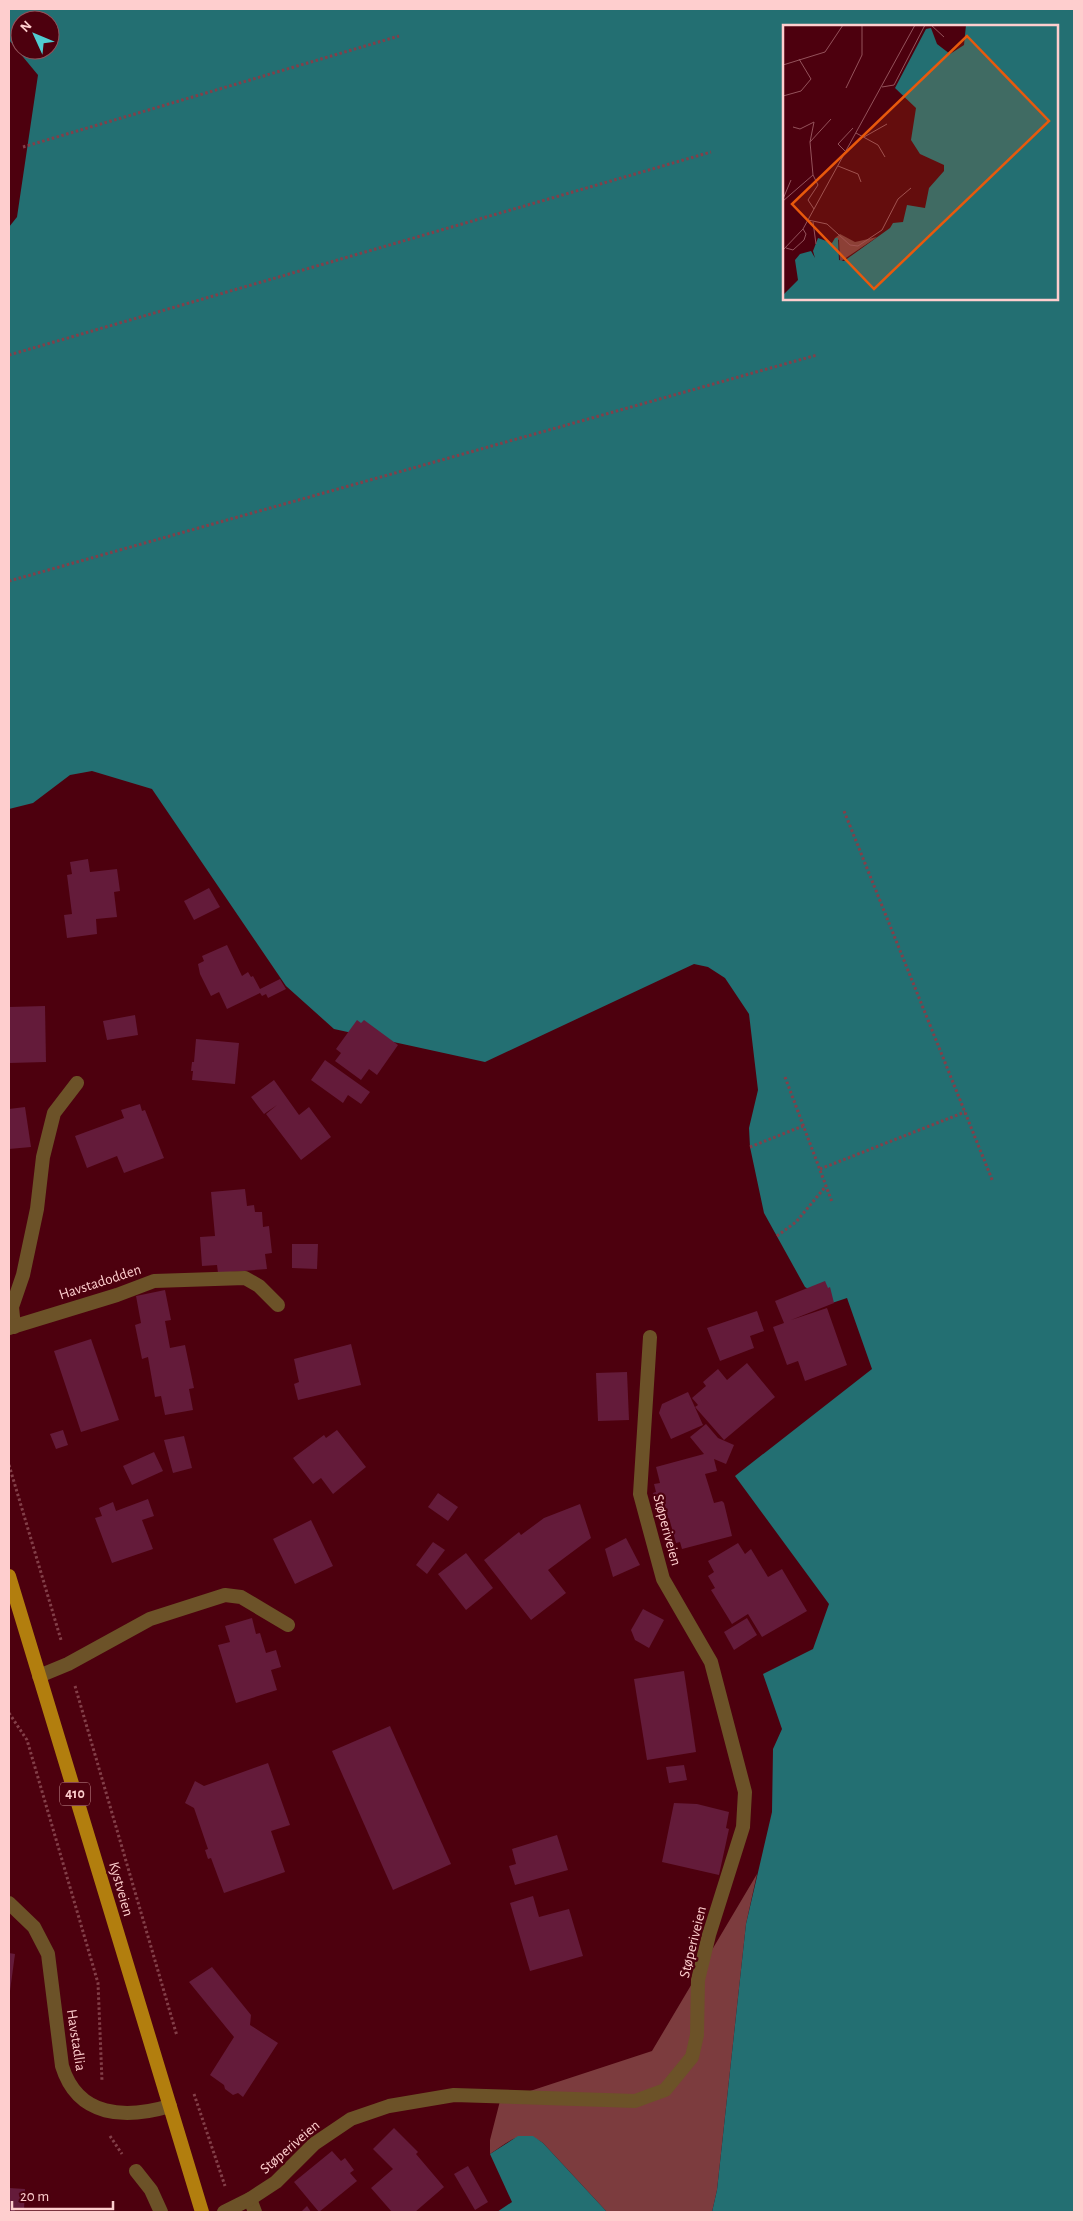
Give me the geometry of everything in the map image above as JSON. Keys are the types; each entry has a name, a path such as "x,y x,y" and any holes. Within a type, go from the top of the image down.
{"main road":[{"name":"Kystveien","path":"9,1576 202,2212"}],"street":[{"name":"Havstadodden","path":"77,1083 54,1113 42,1157 37,1209 23,1275 12,1307 11,1327 117,1295 154,1281 245,1278 259,1286 278,1305"},
{"name":"Støperiveien","path":"228,2210 252,2206 314,2144 351,2118 389,2106 454,2095 635,2101 666,2090 692,2057 697,2035 698,1980 709,1934 743,1827 745,1792 711,1662 663,1579 640,1494 650,1337"},
{"path":"39,1676 68,1664 150,1619 225,1595 241,1597 288,1625"},
{"name":"Havstadlia","path":"9,1902 34,1927 48,1954 62,2066 67,2083 80,2098 103,2110 126,2114 146,2113 170,2106"},
{"path":"136,2171 151,2190 160,2212"}],"path":[{"path":"24,148 399,36"},
{"path":"9,355 711,152"},
{"path":"9,581 817,355"},
{"path":"844,811 993,1182"},
{"path":"785,1077 832,1202"},
{"path":"820,1170 965,1112"},
{"path":"750,1147 803,1126"},
{"path":"777,1236 796,1222 826,1186"},
{"path":"9,1465 178,2041"},
{"path":"9,1713 27,1740 98,1983 103,2110 106,2126 113,2143 136,2171"},
{"path":"192,2089 228,2210"}],"shaded area":[{"path":"757,1874 746,1924 717,2190 712,2212 607,2212 543,2143 535,2139 522,2136 516,2138 490,2154 490,2140 500,2101 652,2051"}],"water":[{"path":"9,9 1074,9 1074,2212 712,2212 717,2190 746,1924 772,1812 773,1749 782,1729 763,1674 813,1649 829,1604 735,1476 872,1369 847,1298 832,1303 805,1287 764,1213 750,1147 749,1128 758,1090 749,1014 725,978 708,967 694,964 485,1062 334,1029 286,986 152,789 92,771 70,775 33,803 9,809 9,227 17,217 38,75 26,60 60,60 60,10 10,10 10,41"},
{"path":"518,2136 533,2136 543,2143 607,2212 497,2212 512,2202 490,2154"}],"building":[{"path":"88,859 90,872 117,869 120,891 114,892 117,917 96,919 97,934 67,938 64,915 72,914 67,875 72,874 70,862"},
{"path":"209,888 220,907 194,920 184,901"},
{"path":"227,945 242,976 248,972 251,977 253,976 260,989 280,979 286,989 268,998 266,994 262,996 260,993 227,1009 219,992 211,996 200,974 198,964 204,961 202,956"},
{"path":"45,1006 46,1062 9,1063 9,1007"},
{"path":"135,1015 138,1035 107,1040 103,1021"},
{"path":"357,1020 361,1023 364,1020 398,1045 377,1075 369,1069 361,1080 335,1061 341,1053 336,1049"},
{"path":"196,1039 239,1043 235,1084 192,1080 193,1071 191,1071 192,1062 194,1062"},
{"path":"325,1060 370,1092 361,1104 348,1095 343,1103 311,1080"},
{"path":"274,1080 299,1115 309,1107 331,1137 301,1160 266,1114 277,1105 264,1114 251,1097"},
{"path":"140,1104 142,1111 145,1110 164,1158 124,1173 117,1156 87,1168 75,1136 124,1118 121,1110"},
{"path":"25,1107 31,1147 9,1149 9,1109"},
{"path":"245,1189 247,1206 254,1205 255,1212 262,1212 263,1227 269,1226 272,1253 265,1254 267,1269 218,1273 217,1265 202,1266 200,1237 215,1236 211,1192"},
{"path":"292,1244 318,1244 317,1269 292,1268"},
{"path":"825,1281 828,1288 830,1287 834,1303 791,1320 827,1308 847,1365 805,1381 798,1361 787,1365 773,1327 784,1323 775,1301"},
{"path":"165,1290 171,1320 165,1321 170,1348 185,1345 194,1388 189,1389 193,1410 165,1415 161,1396 155,1397 148,1357 142,1359 135,1325 141,1323 136,1296"},
{"path":"757,1311 764,1331 750,1336 754,1348 720,1361 707,1328"},
{"path":"91,1339 119,1420 81,1432 54,1351"},
{"path":"351,1344 361,1385 298,1400 294,1384 299,1382 294,1359"},
{"path":"747,1363 775,1397 724,1440 695,1407 698,1405 692,1398 706,1386 703,1382 718,1369 727,1380"},
{"path":"627,1372 629,1420 598,1421 596,1373"},
{"path":"688,1392 703,1425 671,1439 659,1413 662,1404"},
{"path":"706,1424 718,1438 734,1445 726,1464 714,1459 717,1471 705,1474 714,1503 722,1501 724,1503 732,1536 682,1549 680,1542 676,1543 669,1518 660,1520 653,1493 656,1492 654,1484 660,1483 656,1467 704,1454 690,1437"},
{"path":"63,1430 68,1445 56,1449 50,1434"},
{"path":"337,1430 366,1467 333,1494 321,1478 313,1484 293,1458 324,1435 326,1438"},
{"path":"184,1436 192,1468 173,1473 164,1440"},
{"path":"154,1452 163,1471 132,1485 123,1466"},
{"path":"438,1493 458,1507 448,1521 428,1507"},
{"path":"148,1499 154,1516 142,1520 153,1549 112,1563 95,1518 102,1516 99,1508 113,1502 116,1511"},
{"path":"580,1504 591,1538 548,1570 566,1593 531,1620 484,1560 519,1532 521,1535 544,1518"},
{"path":"311,1520 333,1566 295,1584 273,1539"},
{"path":"626,1538 640,1565 613,1577 605,1549"},
{"path":"433,1542 445,1550 427,1574 416,1565"},
{"path":"738,1543 745,1554 751,1549 768,1577 782,1569 807,1611 762,1637 748,1614 732,1624 711,1590 715,1588 708,1576 714,1572 708,1561"},
{"path":"466,1553 493,1588 466,1610 438,1574"},
{"path":"643,1609 664,1620 649,1648 635,1640 631,1630"},
{"path":"252,1618 256,1634 260,1633 266,1653 276,1650 281,1667 271,1670 277,1690 236,1703 218,1645 230,1642 225,1626"},
{"path":"747,1618 757,1635 734,1650 724,1632"},
{"path":"684,1671 696,1752 647,1760 634,1679"},
{"path":"390,1726 451,1864 393,1890 332,1751"},
{"path":"268,1763 290,1825 271,1831 285,1872 224,1893 211,1858 208,1859 205,1850 208,1849 194,1808 185,1803 195,1781 204,1786"},
{"path":"684,1765 687,1780 669,1783 666,1767"},
{"path":"674,1803 697,1804 729,1812 726,1828 729,1829 719,1875 662,1862"},
{"path":"557,1835 568,1870 515,1885 509,1866 516,1864 512,1849"},
{"path":"533,1896 539,1917 569,1909 583,1956 530,1971 510,1903"},
{"path":"9,1953 15,1954 10,1991 9,1991"},
{"path":"212,1967 251,2015 250,2025 278,2043 243,2097 238,2093 233,2095 225,2089 224,2085 210,2075 234,2037 189,1982"},
{"path":"394,2128 418,2152 416,2154 444,2187 415,2212 392,2212 371,2188 393,2169 373,2149"},
{"path":"332,2151 341,2161 345,2158 354,2170 350,2173 357,2181 319,2212 294,2182"},
{"path":"468,2166 488,2202 475,2210 454,2174"},
{"path":"9,2188 25,2189 24,2210 9,2212"},
{"path":"307,2206 311,2212 301,2212"}]}
